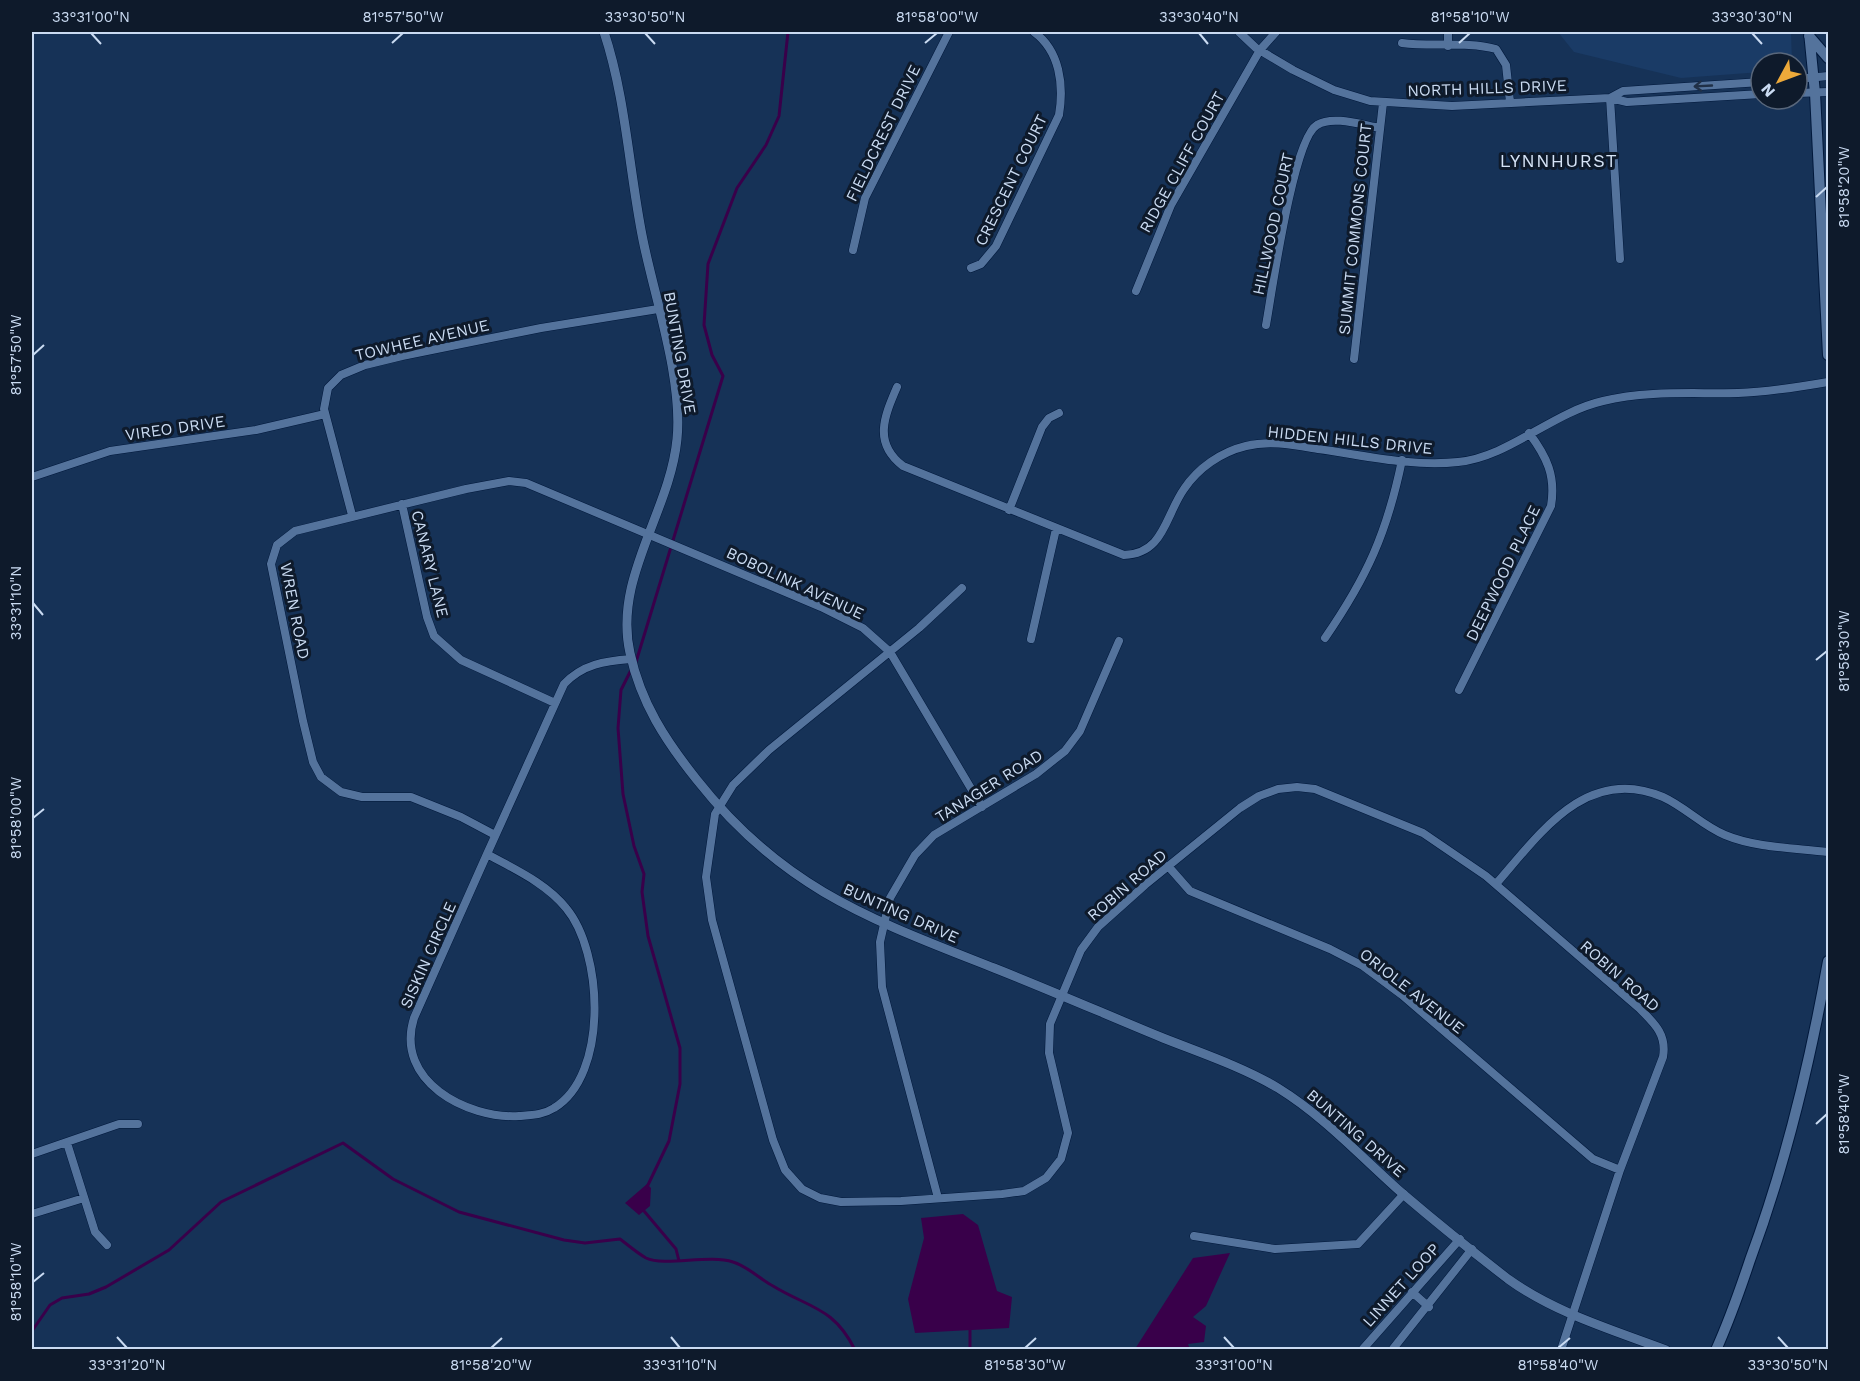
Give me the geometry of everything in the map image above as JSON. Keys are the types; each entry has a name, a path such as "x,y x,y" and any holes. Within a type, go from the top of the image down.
{"main road":[{"path":"1809,34 1828,58"},
{"path":"1809,34 1815,93 1828,355"},
{"path":"1716,1350 1753,1254 1785,1155 1810,1056 1828,961"}],"street":[{"name":"BUNTING DRIVE","path":"604,32 617,84 636,203 671,368 678,421 673,462 628,600 626,626 639,689 651,716 682,762 718,806 763,850 798,878 852,909 885,924 1185,1046 1275,1087 1331,1127 1404,1194 1524,1289 1571,1314 1666,1350"},
{"name":"FIELDCREST DRIVE","path":"853,250 865,198 949,32"},
{"name":"CRESCENT COURT","path":"971,268 981,264 996,246 1059,115 1062,93 1059,70 1051,51 1034,32"},
{"name":"NORTH HILLS DRIVE","path":"1239,32 1260,50 1334,90 1383,103 1434,106 1610,98 1627,102 1749,95"},
{"name":"RIDGE CLIFF COURT","path":"1136,291 1171,205 1260,50 1276,32"},
{"path":"1448,32 1448,46"},
{"path":"1402,43 1485,46 1496,49 1506,65 1510,102"},
{"path":"1809,78 1828,76"},
{"name":"NORTH HILLS DRIVE","path":"1610,98 1623,91 1749,83"},
{"path":"1809,93 1828,92"},
{"path":"1610,98 1620,259"},
{"name":"SUMMIT COMMONS COURT","path":"1354,359 1383,103"},
{"name":"HILLWOOD COURT","path":"1266,325 1284,226 1295,177 1309,131 1319,123 1332,121 1380,128"},
{"name":"TOWHEE AVENUE","path":"352,515 325,414 324,401 333,382 341,375 365,365 499,336 658,309"},
{"name":"HIDDEN HILLS DRIVE","path":"897,387 882,427 885,445 893,457 909,469 1115,553 1131,555 1146,550 1161,536 1176,502 1191,479 1220,456 1257,444 1280,443 1402,460 1467,461 1490,454 1579,408 1617,398 1655,393 1761,392 1828,382"},
{"path":"1009,510 1042,427 1049,418 1059,413"},
{"name":"VIREO DRIVE","path":"32,477 110,451 256,430 325,414"},
{"name":"DEEPWOOD PLACE","path":"1459,690 1551,506 1553,484 1550,468 1529,433"},
{"path":"1325,638 1360,582 1381,542 1389,519 1402,460"},
{"name":"WREN ROAD","path":"495,836 461,817 411,797 373,797 341,792 327,783 313,762 271,559 277,545 288,535 352,515 466,489 518,481 650,535"},
{"name":"CANARY LANE","path":"402,504 428,617 435,636 461,660 555,703"},
{"path":"1031,639 1056,529"},
{"name":"BOBOLINK AVENUE","path":"650,535 851,621 890,651 982,807"},
{"name":"ROBIN ROAD","path":"962,588 890,651 769,750 741,776 718,806 707,860 709,906 773,1140 785,1170 802,1189 830,1201 851,1203 980,1197 1024,1191 1047,1178 1058,1164 1067,1142 1067,1125 1048,1046 1050,1024 1074,962 1098,927 1168,866 1249,801 1278,789 1296,787 1333,795 1423,833 1496,884 1639,1008 1661,1033 1663,1057 1620,1170 1561,1350"},
{"name":"TANAGER ROAD","path":"938,1198 882,987 880,958 885,924 895,886 915,855 945,827 1047,767 1065,751 1089,712 1119,641"},
{"name":"SISKIN CIRCLE","path":"487,854 519,871 560,901 578,927 591,966 594,994 586,1065 570,1095 543,1114 489,1114 454,1102 429,1083 417,1065 412,1050 411,1033 414,1018 495,836 564,684 578,672 605,661 631,659"},
{"path":"1496,884 1558,815 1581,799 1616,790 1645,791 1666,799 1716,831 1734,839 1828,852"},
{"name":"ORIOLE AVENUE","path":"1168,866 1190,891 1330,949 1363,966 1402,995 1593,1159 1620,1170"},
{"path":"32,1155 119,1124 138,1124"},
{"path":"67,1143 95,1232 107,1245"},
{"path":"1194,1236 1275,1249 1358,1244 1404,1194"},
{"path":"32,1214 84,1198"},
{"name":"LINNET LOOP","path":"1362,1350 1460,1239"},
{"name":"LINNET LOOP","path":"1392,1350 1472,1249"},
{"path":"1412,1292 1428,1307"}],"shaded area":[{"path":"1558,32 1791,32 1792,51 1749,51 1749,73 1681,78 1574,52"},
{"path":"647,1184 651,1188 650,1206 639,1215 625,1203"},
{"path":"963,1214 978,1225 997,1291 1012,1297 1009,1328 915,1333 908,1299 924,1238 921,1218"},
{"path":"1230,1253 1206,1306 1193,1317 1206,1326 1204,1342 1188,1344 1190,1349 1135,1349 1193,1258"}],"waterway":[{"path":"636,662 723,376 712,355 704,325 708,264 737,188 766,145 779,116 788,32"},
{"path":"631,670 621,690 618,728 623,794 634,846 644,874 642,892 648,936 680,1048 680,1084 669,1141 647,1187"},
{"path":"32,1331 50,1305 62,1298 89,1294 106,1287 169,1250 221,1202 343,1143 393,1179 459,1212 564,1240 585,1243 620,1239 646,1258 654,1260 712,1259 738,1264 773,1286 820,1310 838,1325 855,1350"},
{"path":"644,1211 676,1249 679,1261"},
{"path":"970,1330 970,1350"}],"district":[{"name":"LYNNHURST","path":"1559,160"}]}
